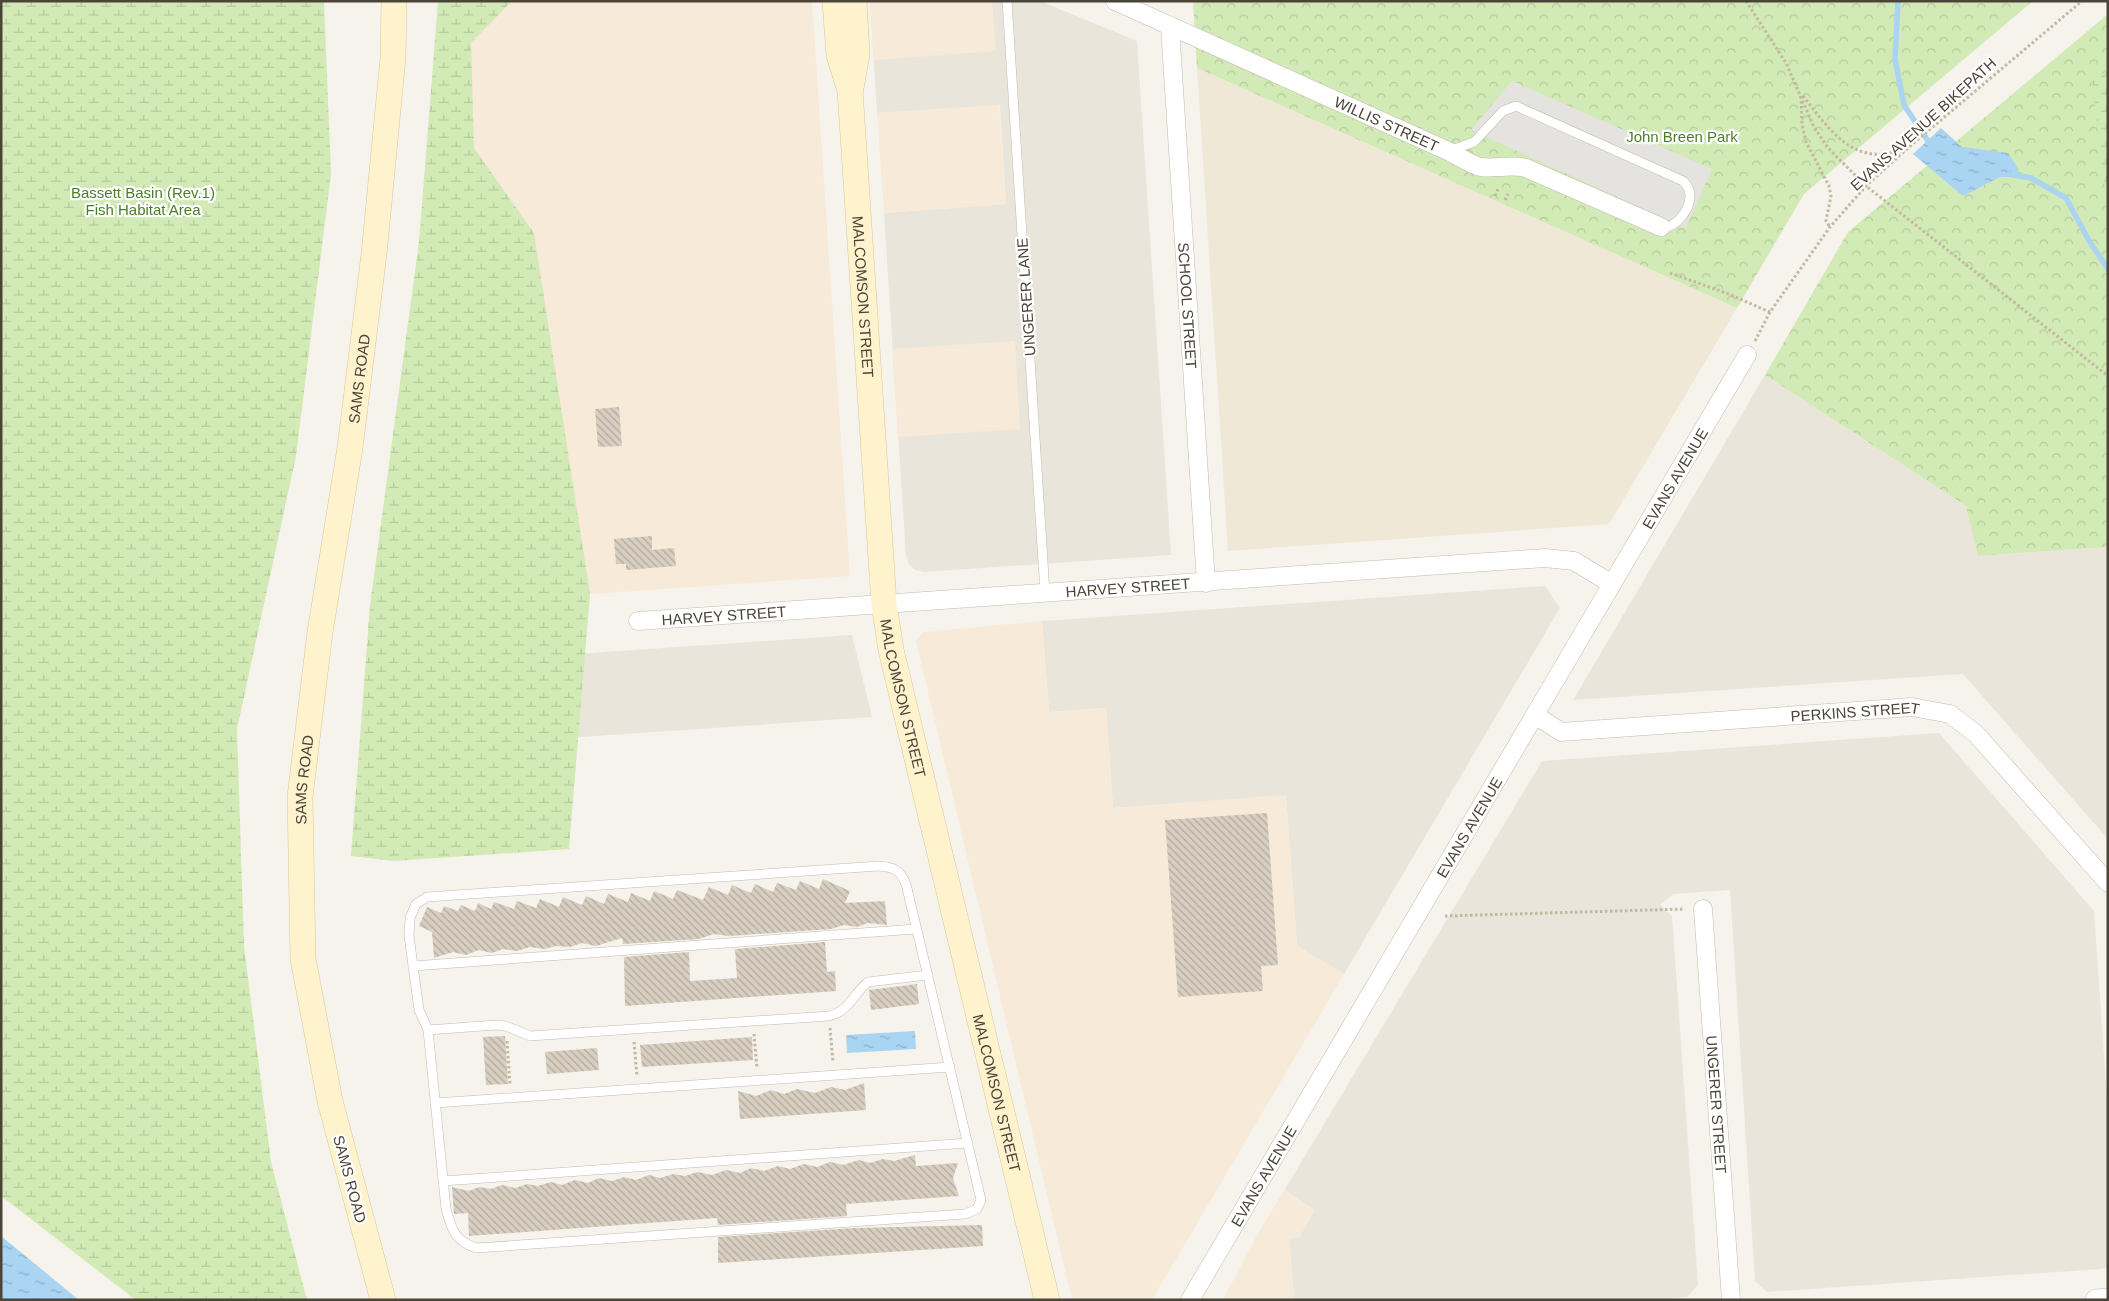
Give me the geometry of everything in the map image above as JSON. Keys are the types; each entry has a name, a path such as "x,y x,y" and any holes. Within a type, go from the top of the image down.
{"main road":[{"name":"SAMS ROAD","path":"374,254 379,56 378,1"},
{"name":"SAMS ROAD","path":"383,1300 330,1101 303,959 300,797 320,632 350,448 374,254 393,58 394,1"},
{"name":"MALCOMSON STREET","path":"835,1 839,55 850,90 884,604 890,650 1045,1298"},
{"name":"MALCOMSON STREET","path":"850,90 858,54 854,1"}],"street":[{"name":"WILLIS STREET","path":"1115,1 1200,38 1475,165 1483,167 1508,166 1526,168 1661,227"},
{"name":"SCHOOL STREET","path":"1170,26 1206,583"},
{"name":"EVANS AVENUE","path":"1190,1300 1747,355"},
{"name":"HARVEY STREET","path":"638,621 1546,558 1574,561 1612,584"},
{"name":"PERKINS STREET","path":"1535,715 1561,732 1912,707 1950,714 1976,734 2108,883"},
{"name":"UNGERER STREET","path":"1703,909 1731,1300"},
{"path":"2096,1300 2108,1299"}],"lane":[{"name":"UNGERER LANE","path":"1006,1 1044,593"},
{"path":"1448,151 1474,142 1503,111 1516,106 1683,181 1689,188 1690,196 1687,205 1677,222 1667,228 1661,227"},
{"path":"892,867 901,873 906,884 981,1200 977,1210 955,1215 476,1248 462,1243 452,1230 446,1209 428,1030 419,1010 413,966 409,936 410,918 416,904 427,897 892,867"},
{"path":"413,966 916,929"},
{"path":"428,1030 496,1025 506,1026 530,1036 829,1016 840,1013 848,1007 861,988 868,982 928,975"},
{"path":"435,1103 950,1067"},
{"path":"443,1181 968,1143"}],"path":[{"path":"1746,1 1786,63 1801,93 1814,127 1828,148 1866,186 2108,376"},
{"name":"EVANS AVENUE BIKEPATH","path":"1747,355 1770,312 1830,227 1866,186 1908,148 2082,1"},
{"path":"1801,93 1829,129 1860,152 1876,155 1908,148"},
{"path":"1801,93 1802,124 1806,142 1829,186 1831,196 1826,221 1830,227"},
{"path":"1495,196 1498,189"},
{"path":"1505,200 1508,194"},
{"path":"1670,273 1726,292 1770,312"},
{"path":"1445,916 1703,909"},
{"path":"829,1016 834,1075"},
{"path":"754,1021 758,1080"},
{"path":"506,1026 511,1098"},
{"path":"633,1029 638,1089"}],"shaded area":[{"path":"464,1 812,1 850,576 505,600"},
{"path":"870,1 1040,1 1137,41 1171,555 924,572 915,570 909,564 906,556 884,213 1006,204 1000,106 877,113"},
{"path":"870,1 992,1 996,51 874,60"},
{"path":"1197,68 1737,308 1609,524 1228,551"},
{"path":"1512,81 1712,169 1686,228 1471,130"},
{"path":"999,105 1006,204 884,213 877,113"},
{"path":"1015,341 1020,429 898,437 892,349"},
{"path":"1765,375 1966,506 1979,556 2108,547 2108,839 1963,674 1573,700"},
{"path":"1545,586 1560,608 1344,974 1297,946 1286,796 1113,808 1106,708 1049,712 1042,621"},
{"path":"1042,621 1049,712 1106,708 1113,808 1286,795 1297,946 1344,974 1152,1300 1072,1300 916,641 923,632"},
{"path":"852,635 872,717 407,749 417,665"},
{"path":"1939,733 2094,911 2108,1114 2108,1267 1767,1292 1755,1281 1730,890 1673,894 1660,905 1672,916 1698,1285 1687,1297 1654,1300 1294,1300 1289,1238 1254,1241 1542,761"},
{"path":"1285,1190 1315,1210 1299,1238 1289,1239 1294,1300 1223,1300 1254,1241"}],"green space":[{"name":"Bassett Basin (Rev.1) Fish Habitat Area","path":"1,1 324,1 331,174 296,456 237,729 244,946 271,1162 307,1300 136,1300 1,1196"},
{"path":"438,1 512,1 471,43 474,148 534,233 590,594 569,849 394,861 351,856 370,605 419,242"},
{"name":"John Breen Park","path":"1191,1 2033,1 1804,194 1737,308 1197,68 1193,2"},
{"path":"2108,14 2108,547 1978,556 1966,506 1765,375 1848,232"},
{"path":"2108,70 2108,191 2105,188 2092,81"}],"water":[{"path":"1941,128 1962,147 2008,153 2019,170 2013,177 2000,177 1963,196 1913,154"},
{"path":"915,1031 916,1049 847,1053 846,1035"},
{"path":"1,1236 79,1300 1,1300"}],"building":[{"path":"619,407 622,446 598,447 595,409"},
{"path":"652,536 652,550 674,548 676,566 626,570 626,564 616,564 614,539"},
{"path":"1267,813 1278,965 1261,966 1263,991 1178,997 1165,820"},
{"path":"823,879 850,891 845,903 885,901 887,925 868,923 857,927 844,925 831,929 729,936 714,934 699,939 623,944 622,938 596,946 582,943 570,947 556,946 544,949 530,947 517,951 503,949 492,953 479,950 466,955 453,952 434,958 432,932 419,926 427,907 441,913 444,906 458,911 461,905 475,911 478,903 491,909 494,902 514,909 517,901 536,908 540,899 559,907 563,897 582,905 586,896 604,904 608,894 628,902 631,893 650,901 654,891 673,899 677,890 703,900 709,887 728,895 732,885 751,893 755,884 773,892 777,883 796,890 800,881 819,889"},
{"path":"825,942 827,972 835,971 836,991 625,1006 624,957 689,952 690,981 737,978 735,949"},
{"path":"917,984 919,1004 871,1010 869,990"},
{"path":"505,1036 508,1084 486,1085 483,1037"},
{"path":"752,1037 753,1060 642,1067 640,1045"},
{"path":"597,1048 599,1070 547,1074 545,1052"},
{"path":"864,1083 866,1110 740,1119 738,1091 756,1096 771,1090 784,1094 797,1089 815,1093 831,1087 845,1090"},
{"path":"915,1155 916,1166 958,1163 953,1178 959,1196 846,1204 847,1216 718,1225 717,1218 469,1236 468,1213 454,1214 452,1187 469,1191 479,1187 491,1189 502,1185 515,1188 527,1184 538,1186 551,1182 562,1185 575,1180 588,1183 599,1178 612,1181 624,1177 636,1180 649,1175 660,1178 673,1174 685,1176 697,1172 712,1175 726,1170 740,1173 751,1168 764,1171 778,1166 790,1169 804,1164 817,1167 830,1162 843,1165 859,1160 870,1163 883,1159 894,1161"},
{"path":"982,1225 983,1246 718,1263 718,1237 855,1228"}],"waterway":[{"path":"1898,1 1895,59 1904,105 1932,147"},
{"path":"2009,174 2031,178 2066,198 2088,239 2108,269"}]}
